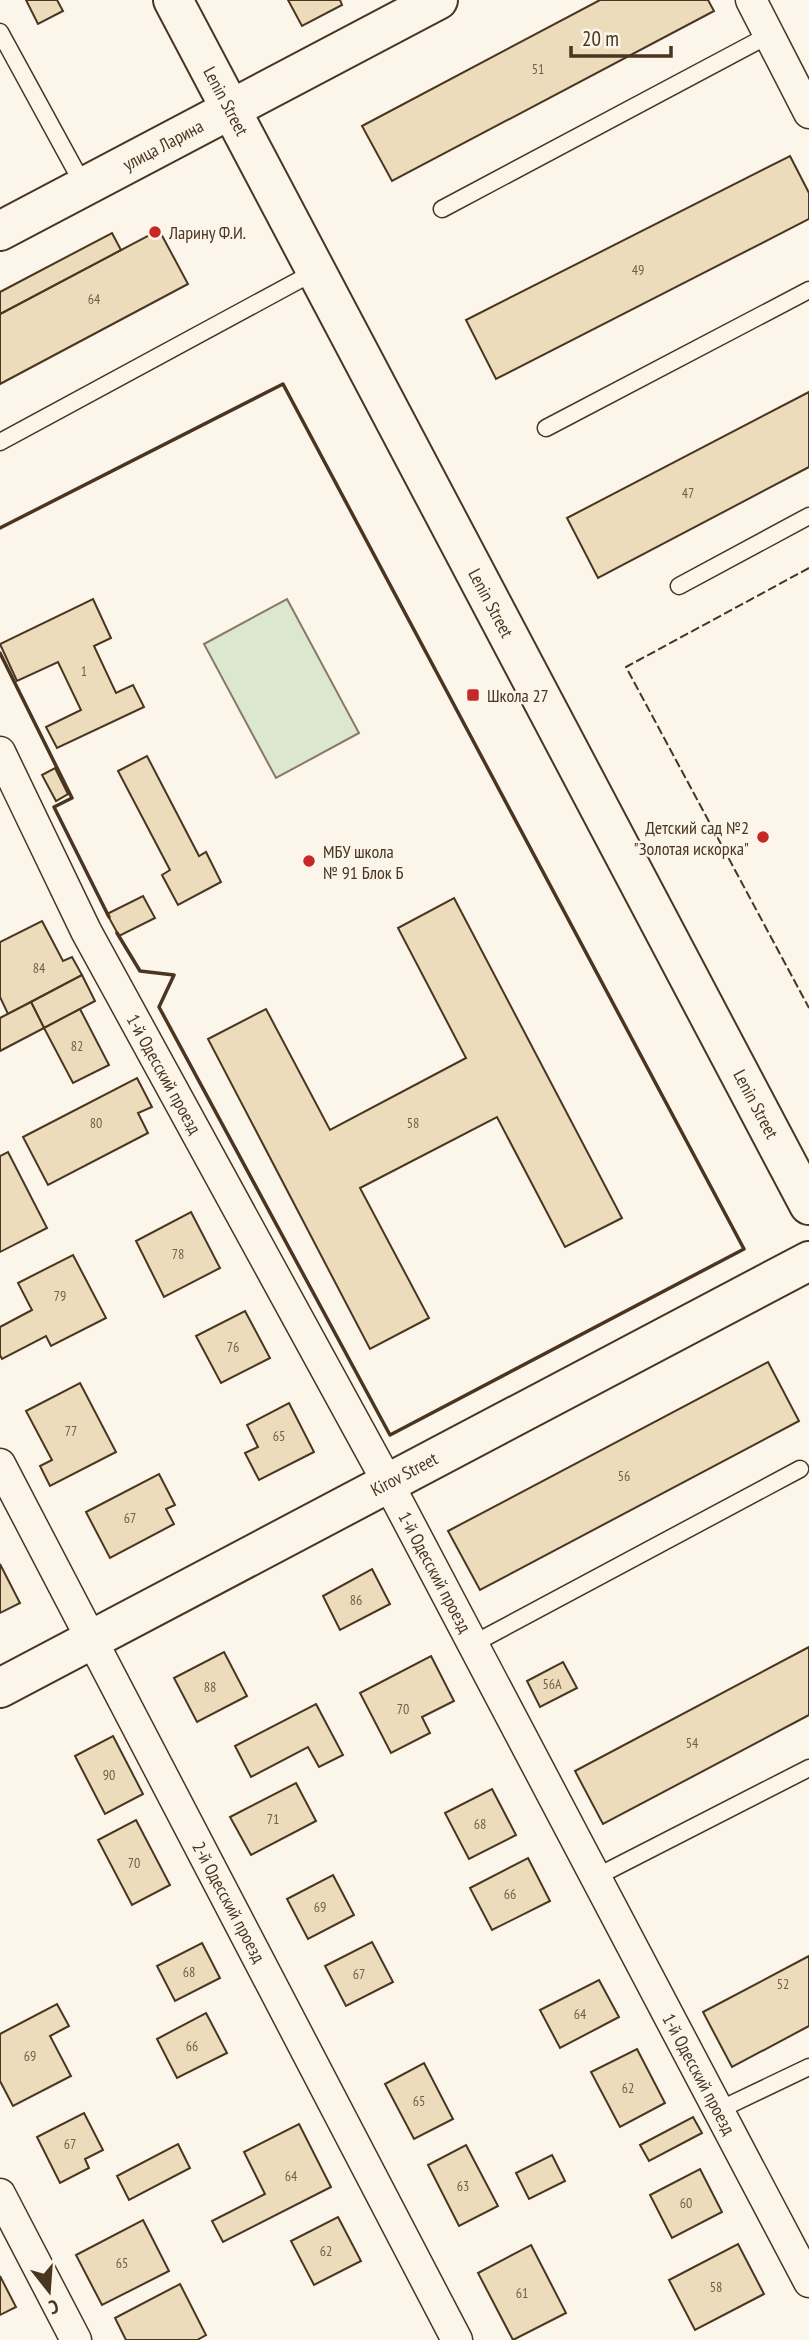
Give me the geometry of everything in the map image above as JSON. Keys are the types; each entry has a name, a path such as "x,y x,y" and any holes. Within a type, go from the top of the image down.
{"street":[{"name":"Lenin Street","path":"173,0 809,1205"},
{"name":"улица Ларина","path":"0,231 438,0"},
{"path":"751,0 809,113"},
{"name":"1-й Одесский проезд","path":"0,752 86,931 388,1483 809,2282"},
{"name":"Kirov Street","path":"0,1688 809,1261"},
{"name":"2-й Одесский проезд","path":"0,1464 457,2340"},
{"path":"0,2193 76,2340"}],"lane":[{"path":"0,32 84,186"},
{"path":"442,209 769,35"},
{"path":"0,442 316,271"},
{"path":"546,428 809,290"},
{"path":"679,586 809,516"},
{"path":"473,1644 800,1469"},
{"path":"596,1877 809,1768"},
{"path":"719,2110 809,2067"}],"green space":[{"path":"287,599 359,733 276,778 204,644"}],"building":[{"path":"26,0 57,0 63,11 38,24"},
{"path":"288,0 340,0 342,5 302,26"},
{"path":"600,0 708,0 714,11 392,181 362,126"},
{"path":"790,156 809,193 809,219 496,379 466,320"},
{"path":"159,230 188,284 0,384 0,314"},
{"path":"112,233 121,250 0,314 0,292"},
{"path":"809,392 809,467 598,578 567,518"},
{"path":"93,599 111,638 94,646 116,693 133,685 144,707 57,748 46,727 81,710 58,662 17,681 0,644"},
{"path":"147,756 199,856 206,852 221,882 178,905 162,875 170,870 118,771"},
{"path":"55,768 68,794 56,801 42,775"},
{"path":"143,896 155,918 119,936 107,914"},
{"path":"454,898 622,1218 565,1247 497,1117 360,1188 429,1318 370,1349 208,1039 266,1009 330,1130 466,1058 398,928"},
{"path":"42,921 63,961 72,957 82,975 8,1014 0,997 0,942"},
{"path":"82,975 95,1001 44,1028 31,1002"},
{"path":"31,1002 44,1028 0,1051 0,1018"},
{"path":"80,1009 109,1065 73,1083 44,1028"},
{"path":"137,1078 152,1107 138,1113 148,1133 48,1185 23,1137"},
{"path":"8,1152 47,1228 0,1252 0,1156"},
{"path":"191,1212 220,1268 164,1297 136,1241"},
{"path":"73,1255 106,1318 51,1346 46,1336 2,1359 0,1327 32,1310 18,1283"},
{"path":"245,1311 270,1358 221,1383 196,1336"},
{"path":"768,1362 799,1421 480,1590 448,1531"},
{"path":"80,1383 116,1452 50,1486 40,1466 52,1460 26,1411"},
{"path":"289,1403 314,1452 259,1480 245,1453 258,1447 247,1425"},
{"path":"159,1474 175,1505 166,1509 174,1524 110,1558 86,1512"},
{"path":"0,1564 20,1603 0,1613"},
{"path":"372,1569 390,1604 340,1630 323,1596"},
{"path":"809,1647 809,1715 603,1824 575,1771"},
{"path":"224,1652 247,1696 197,1722 174,1678"},
{"path":"431,1656 454,1701 422,1717 430,1733 391,1753 360,1693"},
{"path":"563,1662 577,1688 540,1707 527,1681"},
{"path":"316,1704 343,1755 319,1767 308,1747 251,1777 235,1746"},
{"path":"113,1736 143,1794 105,1814 75,1756"},
{"path":"296,1783 316,1821 251,1855 230,1817"},
{"path":"492,1789 516,1835 469,1859 445,1813"},
{"path":"136,1820 170,1885 132,1905 98,1840"},
{"path":"528,1858 550,1901 492,1930 470,1888"},
{"path":"333,1875 354,1915 308,1939 287,1899"},
{"path":"372,1942 393,1982 346,2006 325,1966"},
{"path":"202,1943 220,1978 175,2001 157,1966"},
{"path":"809,1956 809,2026 732,2067 703,2012"},
{"path":"599,1980 619,2017 560,2048 540,2010"},
{"path":"57,2004 69,2026 50,2036 71,2076 13,2106 0,2081 0,2034"},
{"path":"206,2013 227,2053 177,2078 157,2039"},
{"path":"637,2049 665,2103 620,2127 591,2072"},
{"path":"424,2063 453,2119 414,2139 385,2084"},
{"path":"84,2113 103,2150 85,2159 89,2168 60,2183 37,2137"},
{"path":"693,2117 702,2133 649,2161 640,2145"},
{"path":"299,2124 331,2187 223,2242 212,2221 265,2194 244,2152"},
{"path":"178,2144 190,2168 129,2200 117,2176"},
{"path":"466,2145 498,2206 459,2226 428,2165"},
{"path":"552,2155 565,2181 529,2199 516,2173"},
{"path":"700,2169 722,2212 672,2238 650,2195"},
{"path":"338,2217 361,2261 314,2285 291,2241"},
{"path":"143,2220 169,2271 102,2305 76,2255"},
{"path":"738,2244 764,2294 695,2330 669,2280"},
{"path":"531,2245 566,2313 513,2340 478,2273"},
{"path":"0,2276 16,2307 0,2315"},
{"path":"180,2284 206,2335 197,2340 126,2340 115,2318"}],"fence":[{"path":"809,568 626,667 809,1008"}],"wall":[{"path":"0,528 283,384 744,1249 390,1435 159,1007 174,975 140,971 117,933"},
{"path":"0,653 72,798 54,807 109,917"}],"place":[{"name":"Ларину Ф.И.","path":"155,232"},
{"name":"Школа 27","path":"473,695"},
{"name":"Детский сад №2 \"Золотая искорка\"","path":"763,837"},
{"name":"МБУ школа № 91 Блок Б","path":"309,861"}]}
